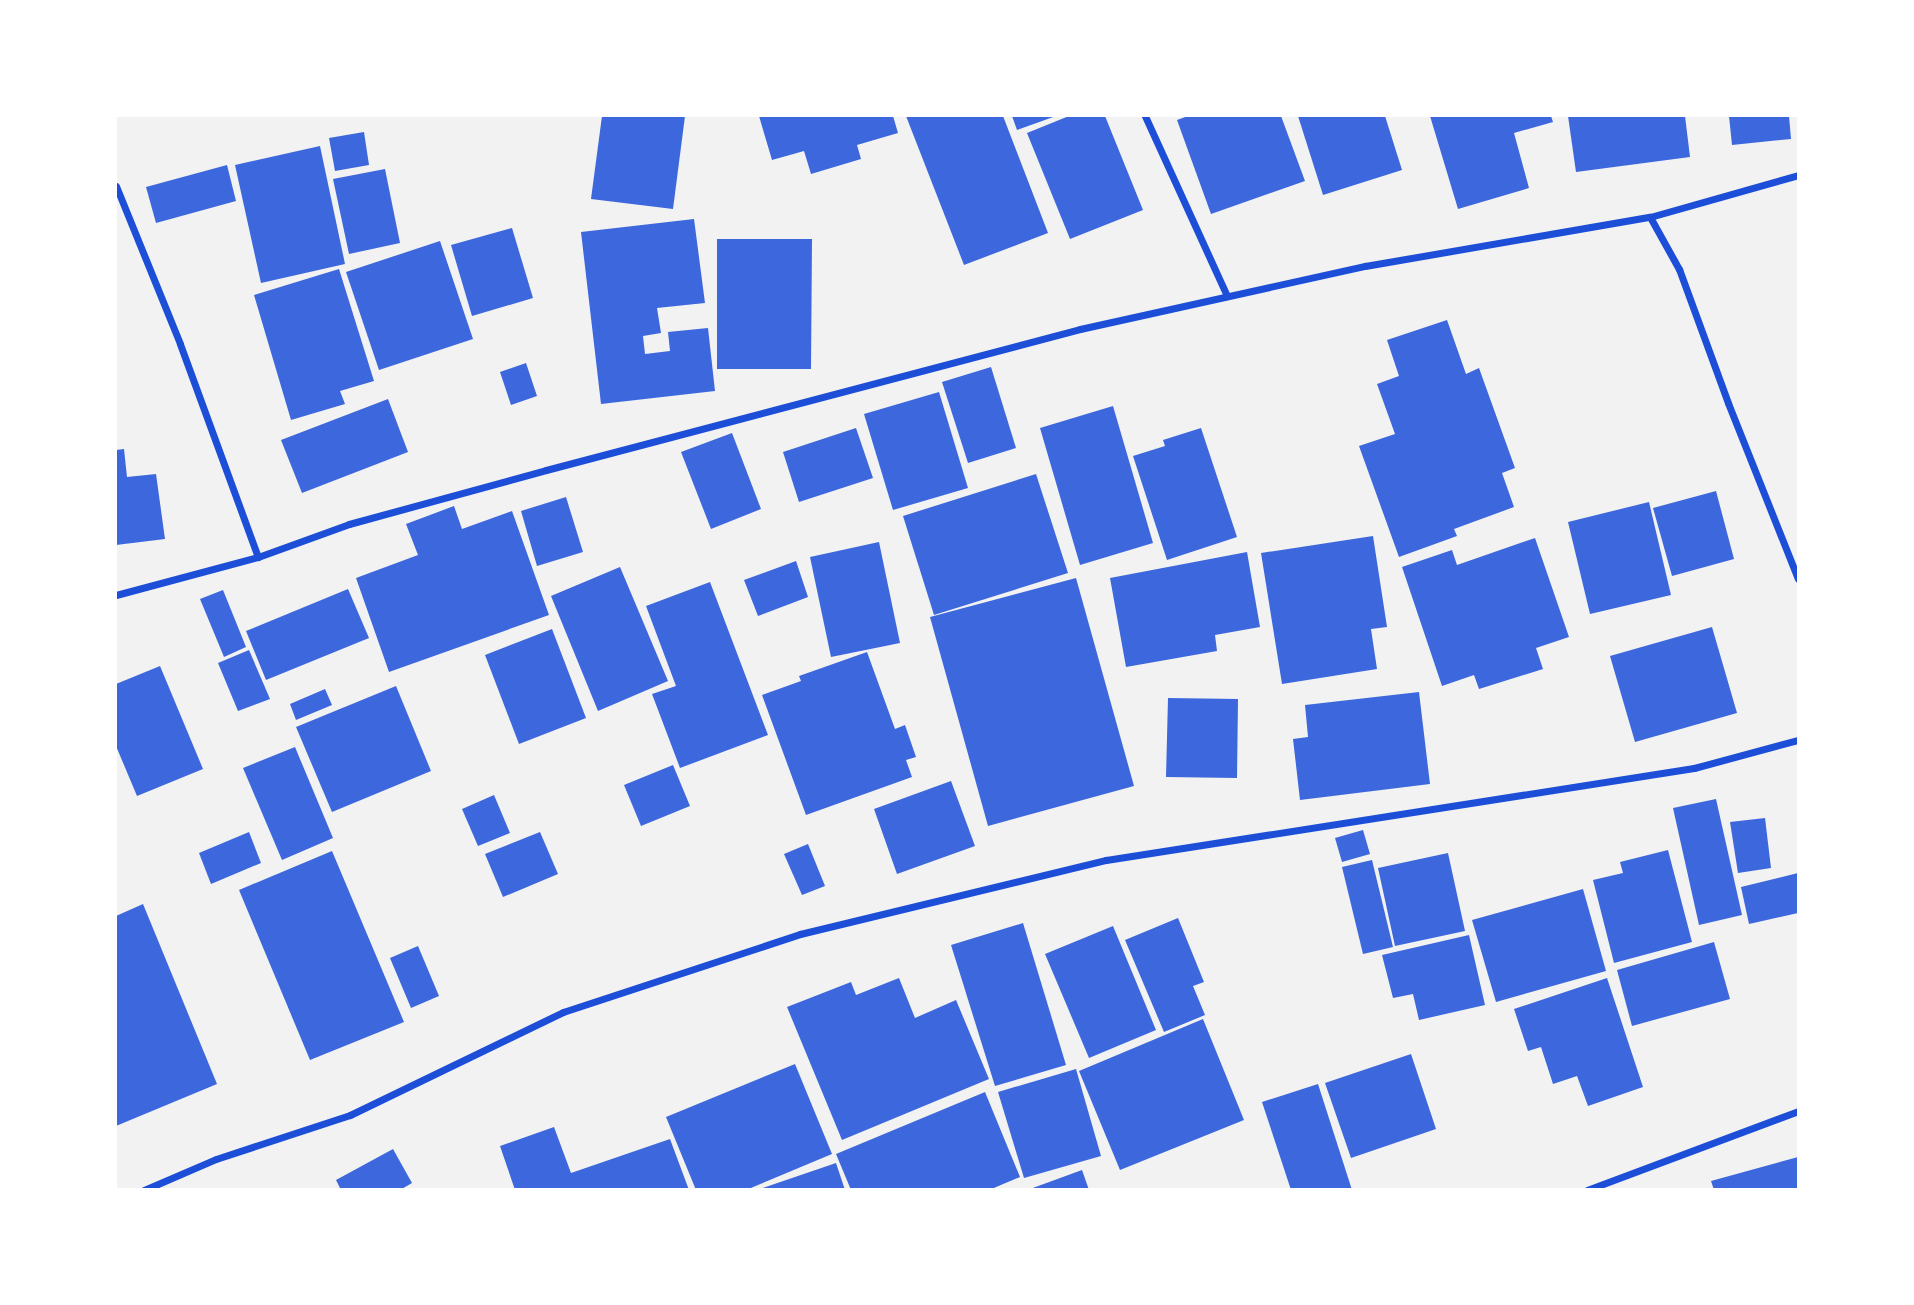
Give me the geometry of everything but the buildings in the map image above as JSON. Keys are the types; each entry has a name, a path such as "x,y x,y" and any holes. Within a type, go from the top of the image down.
{"street":[{"path":"1144,116 1227,296"},
{"path":"116,595 258,557 349,524 1080,329 1365,265 1650,218 1798,175"},
{"path":"116,186 180,344 258,557"},
{"path":"1650,218 1679,269 1728,403 1798,579"},
{"path":"144,1189 216,1159 350,1115 563,1012 800,934 1106,860 1694,768 1798,740"},
{"path":"1587,1189 1798,1111"}]}
